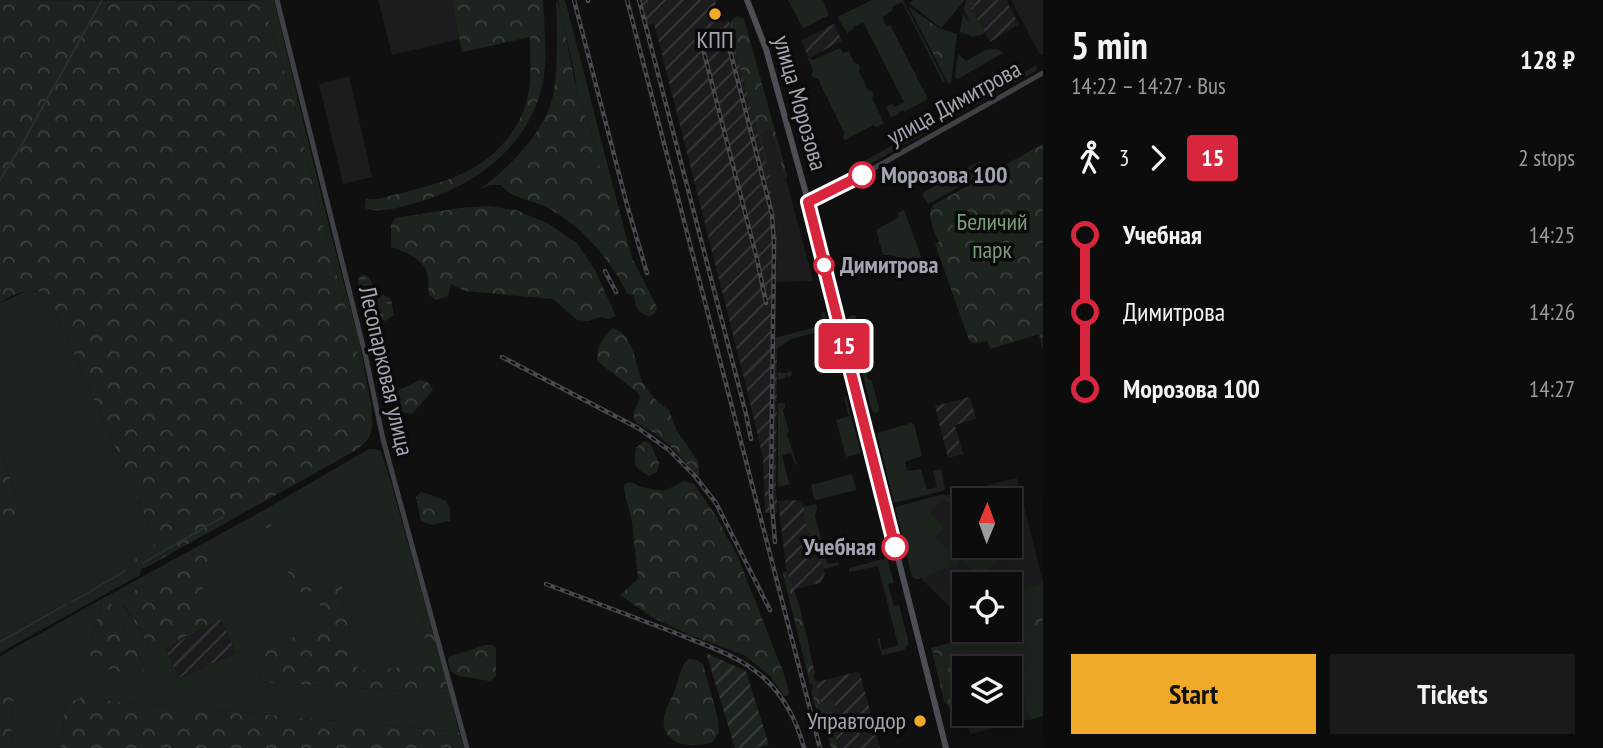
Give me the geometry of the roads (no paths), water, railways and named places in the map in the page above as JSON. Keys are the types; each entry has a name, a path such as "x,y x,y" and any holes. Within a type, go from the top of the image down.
{"main road":[{"name":"улица Морозова","path":"747,0 766,48 808,202 946,748"}],"street":[{"name":"Лесопарковая улица","path":"277,0 366,358 383,439 467,748"},
{"name":"улица Димитрова","path":"808,202 853,180 1043,73"}],"waterway":[{"path":"0,180 102,0"},
{"path":"143,563 223,517"},
{"path":"72,602 125,571"},
{"path":"0,642 65,605"}],"railway":[{"path":"574,0 647,273"},
{"path":"627,0 820,748"},
{"path":"639,0 751,439"},
{"path":"726,35 772,214 774,243 771,495 775,542"},
{"path":"702,45 766,303"},
{"path":"605,271 616,292"},
{"path":"502,357 638,428 669,450 694,475 716,503 770,610"},
{"path":"546,584 709,646 744,663 778,693 794,719 804,748"}],"place":[{"name":"КПП","path":"715,14"},
{"name":"Морозова 100","path":"862,175"},
{"name":"Димитрова","path":"824,265"},
{"name":"Учебная","path":"895,547"},
{"name":"Управтодор","path":"920,721"}],"park label":[{"name":"Беличий парк","path":"992,236"}]}
